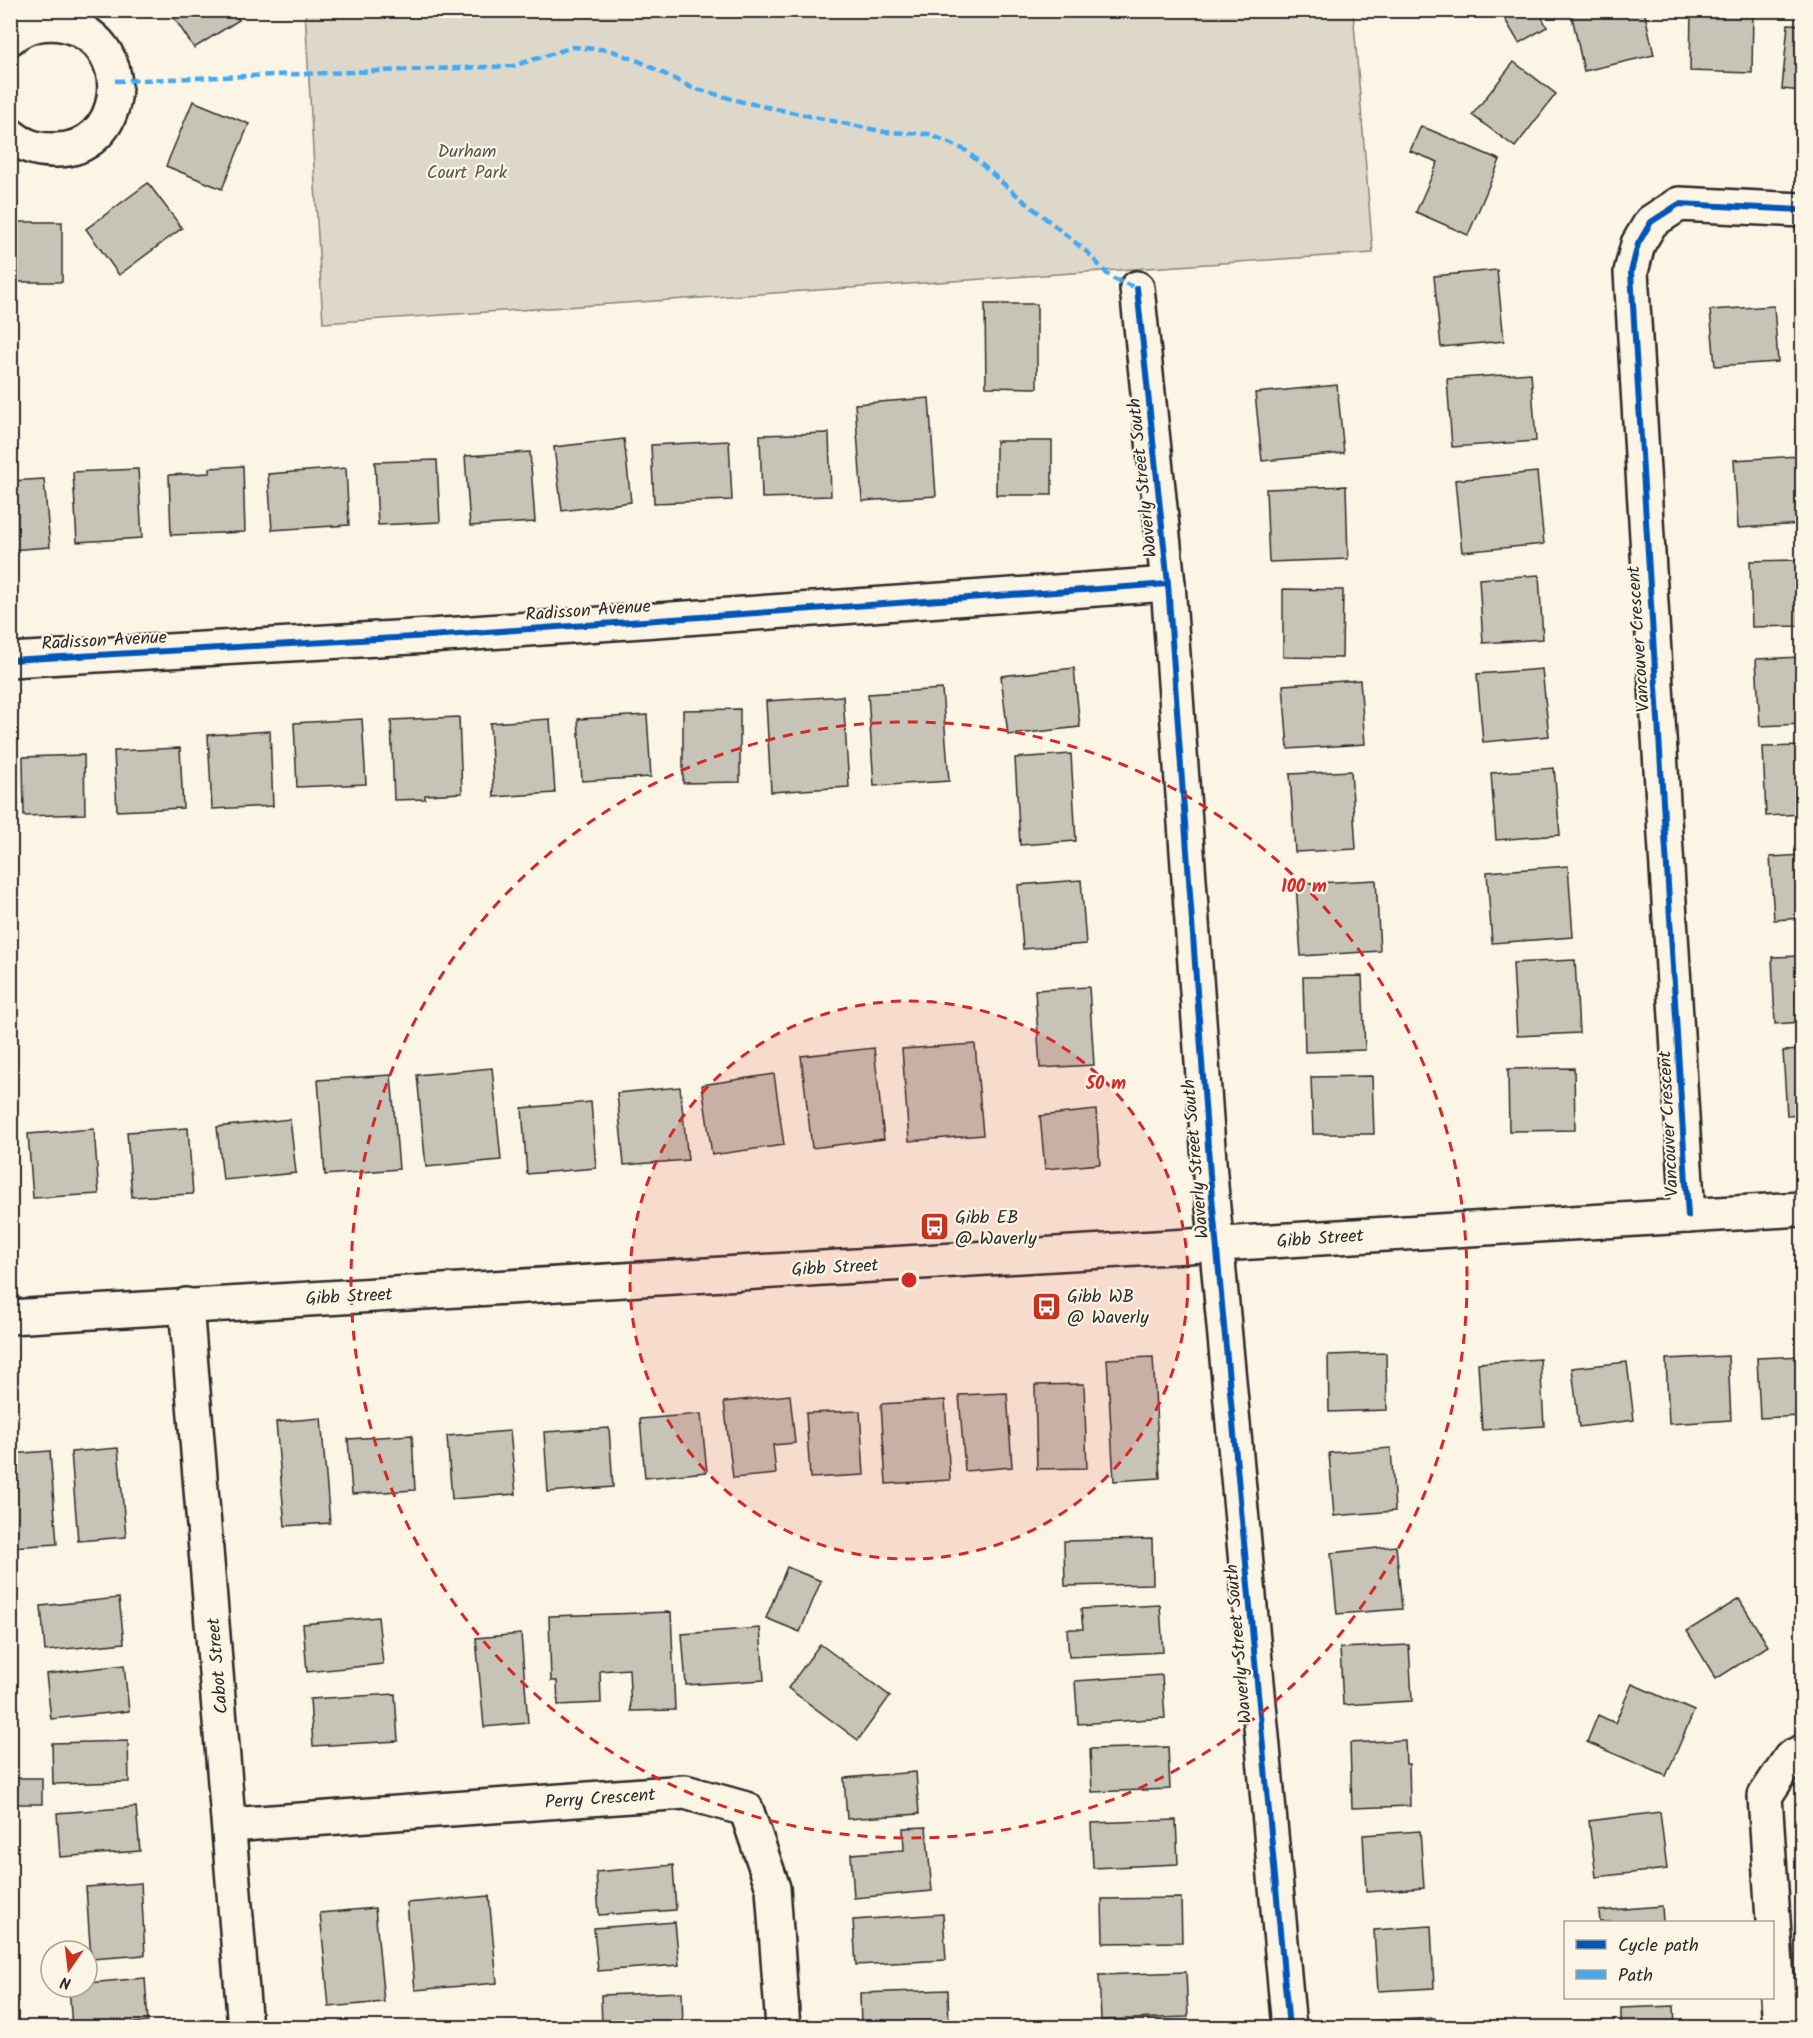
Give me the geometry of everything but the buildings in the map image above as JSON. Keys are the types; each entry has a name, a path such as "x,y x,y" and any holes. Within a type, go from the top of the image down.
{"street":[{"path":"10,38 34,25 56,22 76,28 94,39 108,56 115,76 115,97 108,117 96,134 79,145 58,150 37,150 18,142 10,135"},
{"name":"Vancouver Crescent","path":"1688,1216 1631,272 1638,244 1651,222 1679,204 1803,210"},
{"name":"Waverly Street South","path":"1137,288 1168,584 1209,1164 1289,2028"},
{"name":"Radisson Avenue","path":"10,660 442,635 1168,584"},
{"name":"Gibb Street","path":"10,1317 1803,1209"},
{"name":"Cabot Street","path":"186,1305 245,2028"},
{"path":"1773,1921 1765,1796 1791,1757 1803,1752"},
{"name":"Perry Crescent","path":"230,1825 685,1792 746,1809 773,1888 783,2028"},
{"path":"1774,1935 1780,2028"}],"green space":[{"name":"Durham Court Park","path":"305,11 1353,11 1373,253 323,323"}],"marked path":[{"path":"115,81 513,66 573,47 610,50 641,62 690,87 743,102 885,132 929,134 965,150 1087,252 1111,278 1137,288"}],"cycle path":[{"path":"1688,1216 1631,272 1638,244 1651,222 1679,204 1802,210"},
{"path":"1137,288 1168,584 1210,1175 1289,2028"},
{"path":"10,660 430,636 1168,584"}],"place":[{"name":"Gibb EB @ Waverly","path":"934,1227"},
{"name":"Gibb WB @ Waverly","path":"1046,1306"}]}
